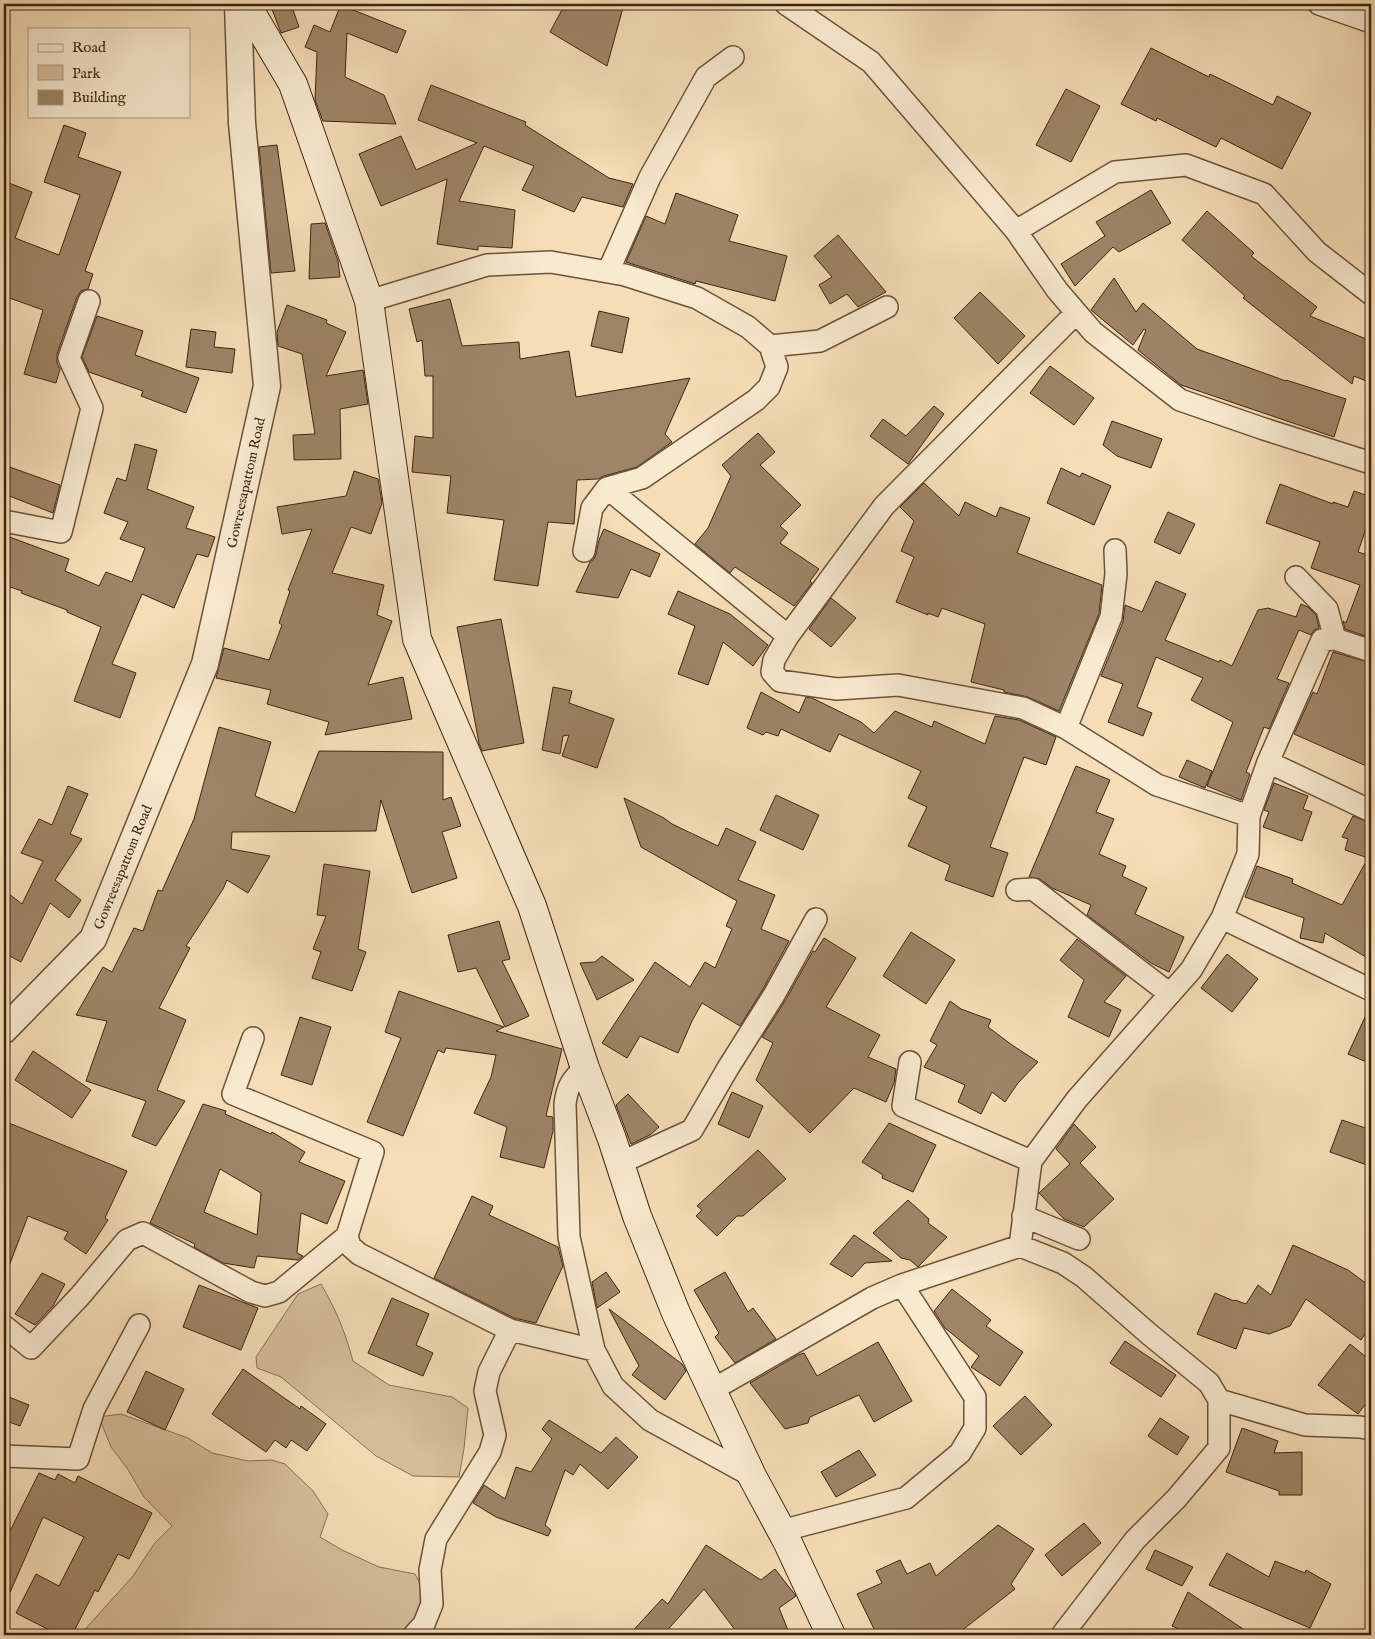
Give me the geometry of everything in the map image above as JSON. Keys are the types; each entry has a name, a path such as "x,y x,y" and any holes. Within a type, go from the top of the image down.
{"main road":[{"path":"246,4 293,84 369,302 417,638 532,906 637,1216 676,1313 752,1476 831,1635"}],"street":[{"name":"Gowreesapattom Road","path":"4,1030 93,938 205,664 267,386 242,123 238,4"},
{"path":"786,4 871,62 1016,231 1056,290 1093,332 1180,400 1371,463"},
{"path":"1319,4 1371,22"},
{"path":"608,272 650,177 706,77 733,57"},
{"path":"1016,231 1115,172 1186,165 1264,194 1317,252 1371,294"},
{"path":"369,302 486,265 551,262 625,275 697,298 748,327 770,346 777,367 769,387 756,400 642,478 607,488 592,508 584,551"},
{"path":"4,521 61,532 92,408 70,358 89,301"},
{"path":"770,346 820,341 887,307"},
{"path":"1076,313 884,506 788,636 774,660 772,672 780,681 837,689 898,685 1022,708 1066,728 1157,785 1250,816"},
{"path":"607,488 788,636"},
{"path":"1066,728 1111,617 1116,574 1115,550"},
{"path":"1296,577 1327,609 1335,639"},
{"path":"1020,1246 1031,1161 1077,1100 1191,970 1222,918 1248,854 1250,816 1268,762 1322,640 1335,639 1371,651"},
{"path":"1268,762 1371,811"},
{"path":"1017,890 1033,889 1170,994"},
{"path":"1222,918 1371,990"},
{"path":"620,1163 692,1130 774,995 816,919"},
{"path":"4,1326 31,1348 80,1296 127,1240 143,1233 251,1292 265,1296 279,1292 347,1236 373,1152 233,1094 253,1038"},
{"path":"910,1062 903,1106 1031,1161"},
{"path":"586,1068 577,1075 567,1090 565,1104 569,1237 594,1350 613,1386 650,1420 752,1476"},
{"path":"1024,1216 1079,1239"},
{"path":"347,1236 350,1246 359,1254 510,1330 594,1350"},
{"path":"712,1390 872,1298 902,1285 1020,1246 1063,1262 1084,1277 1163,1346 1209,1383 1219,1400 1219,1448 1176,1499 1135,1540 1077,1613 1062,1635"},
{"path":"781,1531 906,1498 960,1453 975,1428 975,1397 902,1285"},
{"path":"4,1456 78,1459 94,1409 139,1325"},
{"path":"418,1634 432,1604 430,1570 436,1539 490,1452 495,1435 486,1391 489,1372 510,1330"},
{"path":"1219,1400 1305,1425 1371,1429"}],"green space":[{"path":"321,1284 340,1321 353,1361 389,1385 452,1397 468,1408 459,1477 413,1476 376,1456 281,1377 257,1368 256,1357 298,1294"},
{"path":"121,1414 188,1438 212,1453 248,1461 272,1460 285,1464 313,1491 328,1514 320,1537 342,1550 379,1567 415,1574 430,1602 420,1635 80,1635 133,1576 154,1544 172,1526 144,1497 127,1468 111,1447 99,1417"}],"building":[{"path":"270,4 291,4 299,27 281,33"},
{"path":"341,4 348,4 348,8 406,31 397,53 347,33 345,77 384,95 396,124 323,121 315,100 317,52 305,47 314,25 330,32"},
{"path":"565,4 624,4 607,66 550,32"},
{"path":"1151,48 1209,77 1210,74 1273,105 1277,96 1311,113 1282,169 1221,138 1216,147 1157,118 1156,121 1121,104"},
{"path":"431,85 526,122 525,125 609,178 633,184 623,207 582,197 574,212 522,190 534,166 484,146 459,201 515,210 512,248 478,246 478,250 437,244 447,179 381,206 359,154 401,136 416,170 477,143 418,120"},
{"path":"1066,89 1100,106 1071,162 1036,145"},
{"path":"64,125 86,133 78,157 121,172 85,271 93,274 88,289 81,291 77,297 57,354 57,363 60,369 56,383 24,374 43,310 4,296 4,181 32,192 15,238 59,255 80,195 44,182"},
{"path":"277,145 295,271 271,273 259,147"},
{"path":"1151,190 1171,223 1119,252 1113,247 1075,286 1061,264 1105,236 1096,222"},
{"path":"676,193 738,215 729,241 787,256 775,301 696,281 695,284 626,262 646,216 665,224"},
{"path":"1207,211 1254,253 1251,256 1317,307 1310,316 1371,341 1371,383 1354,376 1352,384 1243,298 1245,296 1182,240"},
{"path":"325,223 338,261 340,277 309,279 311,224"},
{"path":"838,235 886,292 858,307 847,294 830,304 819,285 832,277 814,256"},
{"path":"1114,278 1136,312 1143,303 1197,349 1286,381 1346,399 1334,437 1181,385 1138,350 1146,330 1144,329 1133,345 1091,310"},
{"path":"980,292 1025,336 998,364 954,318"},
{"path":"450,299 462,346 519,342 520,359 569,351 576,397 690,378 665,434 672,442 637,467 598,479 577,480 574,524 548,522 538,586 494,580 504,520 447,513 451,476 412,472 415,436 433,438 433,376 425,376 422,340 417,342 409,309"},
{"path":"287,305 327,320 326,323 346,332 326,376 363,370 368,404 340,409 341,459 294,460 293,435 315,434 302,354 278,346 277,332"},
{"path":"599,311 629,318 622,353 591,346"},
{"path":"97,316 143,331 135,355 199,378 186,413 141,396 143,391 89,372 82,357"},
{"path":"191,329 216,332 214,347 235,349 232,373 186,367"},
{"path":"1050,366 1094,398 1074,425 1030,393"},
{"path":"934,406 944,414 908,464 870,436 883,419 906,436"},
{"path":"1112,421 1162,439 1151,468 1117,456 1103,445"},
{"path":"758,433 775,452 760,465 801,505 780,526 788,533 780,543 819,569 810,581 812,583 794,606 735,567 730,573 695,544 708,528 731,476 722,465"},
{"path":"135,444 157,450 147,489 194,507 186,528 215,537 208,557 197,554 174,608 142,594 112,664 136,673 120,718 74,701 101,627 67,612 67,610 4,585 4,535 69,559 65,571 99,586 106,572 132,582 145,548 120,539 128,522 104,513 117,478 126,481"},
{"path":"4,465 60,485 53,513 4,494"},
{"path":"1061,468 1080,477 1082,473 1111,486 1094,525 1047,503"},
{"path":"354,471 378,479 382,503 371,534 351,527 332,573 384,585 377,615 392,621 368,685 403,677 412,719 325,735 329,722 267,704 271,690 216,678 224,648 269,660 282,625 279,623 290,591 288,590 312,529 282,534 277,507 346,496"},
{"path":"924,483 959,516 965,502 996,517 1000,507 1030,518 1017,553 1102,585 1099,614 1059,711 1028,697 971,682 985,624 942,608 938,617 896,602 914,557 901,551 914,521 900,507"},
{"path":"1280,484 1333,504 1333,502 1348,507 1354,491 1371,497 1371,514 1358,552 1371,556 1371,638 1345,629 1343,621 1346,623 1360,585 1311,568 1320,542 1266,523"},
{"path":"1168,512 1195,524 1180,554 1154,542"},
{"path":"604,529 660,554 650,577 631,569 618,598 576,592 590,562 594,559"},
{"path":"1156,581 1186,594 1165,640 1232,666 1258,610 1268,608 1296,617 1301,604 1308,607 1316,615 1319,628 1314,630 1311,635 1299,630 1277,679 1289,683 1269,729 1264,727 1246,772 1250,774 1241,800 1207,786 1233,722 1191,700 1203,678 1156,657 1137,707 1152,713 1143,736 1108,722 1123,684 1101,676 1123,622 1125,605 1142,612"},
{"path":"678,591 730,614 768,645 753,666 723,642 708,685 678,674 695,626 668,614"},
{"path":"831,598 856,618 831,647 809,629"},
{"path":"501,619 524,743 482,751 457,627"},
{"path":"1333,652 1371,663 1371,768 1294,734 1313,692 1317,694"},
{"path":"553,687 572,691 569,703 614,719 597,768 562,756 569,735 563,736 560,754 542,750"},
{"path":"761,692 799,713 806,697 812,698 861,722 874,733 895,711 932,727 934,721 985,744 995,716 1019,720 1056,737 1046,765 1024,757 990,847 1008,853 993,897 945,880 950,865 908,846 927,807 908,798 921,771 839,734 830,752 781,729 778,736 766,732 763,735 747,728"},
{"path":"219,727 271,742 255,796 295,813 319,751 443,752 443,800 451,797 461,826 442,832 457,878 412,893 381,800 376,831 232,832 231,849 270,856 248,893 227,880 186,946 190,948 159,1008 186,1020 157,1090 185,1101 156,1146 132,1136 146,1101 86,1081 107,1021 76,1015 103,967 112,972 134,928 143,931 158,890 162,891 194,819"},
{"path":"1187,760 1212,771 1205,788 1179,777"},
{"path":"1076,766 1110,780 1096,812 1114,819 1099,854 1126,866 1122,876 1147,888 1135,914 1184,937 1169,972 1151,963 1087,915 1091,905 1052,888 1040,879 1029,877"},
{"path":"1274,783 1308,796 1303,809 1312,812 1302,841 1263,827 1269,812 1264,810"},
{"path":"68,786 88,794 70,834 82,839 55,880 81,900 69,918 50,903 21,962 4,953 4,890 22,904 43,861 21,853 39,819 52,825"},
{"path":"776,795 819,815 803,850 760,830"},
{"path":"624,798 718,846 726,828 756,842 738,880 775,895 761,929 789,941 740,1026 702,1003 678,1053 640,1036 627,1058 602,1043 655,962 690,987 705,962 715,968 732,929 726,926 737,901 641,847"},
{"path":"1353,816 1371,823 1371,960 1325,933 1323,943 1300,938 1304,918 1245,897 1257,866 1293,879 1292,883 1342,905 1368,858 1345,850 1348,839 1342,837"},
{"path":"324,864 370,871 358,949 366,952 352,991 312,978 321,952 313,949 326,916 317,915"},
{"path":"499,921 510,959 502,961 529,1016 505,1027 476,968 458,972 448,935"},
{"path":"911,932 955,960 926,1004 883,976"},
{"path":"824,938 856,958 826,1007 880,1035 868,1057 896,1069 894,1083 886,1102 854,1088 810,1133 756,1080 773,1043 762,1037 813,951 815,952"},
{"path":"1077,939 1126,976 1104,1002 1121,1010 1109,1037 1068,1017 1084,980 1060,960"},
{"path":"1227,954 1258,979 1232,1012 1201,988"},
{"path":"602,956 634,980 597,1000 580,963 595,962"},
{"path":"399,991 504,1027 496,1031 562,1049 546,1116 553,1117 553,1131 544,1168 500,1157 507,1127 474,1113 491,1077 496,1055 446,1048 444,1053 438,1050 403,1136 367,1122 401,1038 385,1032"},
{"path":"950,1001 961,1009 991,1020 988,1027 1038,1062 1018,1083 1005,1102 992,1092 981,1114 958,1102 965,1085 924,1067 937,1045 930,1041"},
{"path":"1371,1004 1371,1064 1348,1054"},
{"path":"300,1017 331,1027 312,1085 281,1075"},
{"path":"33,1051 91,1090 72,1118 15,1080"},
{"path":"732,1092 763,1106 749,1138 718,1124"},
{"path":"628,1094 659,1127 650,1135 631,1144 616,1105"},
{"path":"203,1104 226,1111 225,1114 271,1134 272,1132 305,1152 299,1162 345,1181 327,1224 301,1213 297,1253 303,1256 298,1260 257,1256 254,1268 223,1263 194,1247 195,1244 150,1223","holes":["220,1169 261,1193 257,1235 204,1212"]},
{"path":"1342,1120 1371,1130 1371,1154 1367,1165 1330,1152"},
{"path":"4,1121 127,1171 105,1218 108,1220 86,1254 64,1239 68,1232 28,1216 6,1274 4,1273"},
{"path":"889,1123 936,1145 913,1192 882,1178 883,1175 862,1162"},
{"path":"1074,1124 1096,1147 1080,1163 1114,1199 1084,1227 1064,1219 1039,1193 1070,1164 1056,1149"},
{"path":"758,1150 786,1179 743,1216 737,1216 717,1236 696,1216 702,1210 697,1206"},
{"path":"472,1196 493,1206 489,1215 558,1247 563,1266 536,1323 514,1318 434,1278"},
{"path":"908,1200 929,1219 928,1223 947,1237 918,1267 910,1260 901,1258 873,1233"},
{"path":"854,1235 892,1261 865,1263 852,1277 830,1264"},
{"path":"1293,1245 1348,1270 1371,1287 1371,1325 1361,1340 1306,1299 1290,1326 1269,1334 1244,1328 1236,1349 1197,1334 1215,1293 1246,1304 1258,1285 1271,1295"},
{"path":"606,1272 620,1292 597,1308 592,1282"},
{"path":"725,1272 748,1312 753,1308 776,1339 735,1363 715,1337 719,1333 694,1290"},
{"path":"42,1273 65,1284 53,1306 35,1325 15,1314"},
{"path":"199,1285 258,1308 241,1350 183,1327"},
{"path":"952,1289 991,1320 986,1326 1023,1352 1000,1386 971,1367 979,1356 945,1328 934,1311"},
{"path":"392,1298 429,1314 416,1345 433,1353 423,1376 368,1353"},
{"path":"609,1309 682,1364 686,1371 665,1400 632,1375 639,1366"},
{"path":"1125,1341 1176,1375 1161,1397 1110,1363"},
{"path":"878,1342 912,1401 874,1422 859,1395 810,1417 808,1423 785,1429 750,1383 804,1353 817,1376"},
{"path":"1350,1344 1371,1361 1371,1397 1358,1414 1318,1385"},
{"path":"243,1369 300,1409 301,1406 326,1424 307,1451 291,1440 286,1448 275,1440 266,1452 212,1414"},
{"path":"146,1371 184,1389 165,1430 127,1412"},
{"path":"4,1395 29,1405 20,1426 4,1420"},
{"path":"1025,1396 1052,1425 1021,1455 993,1426"},
{"path":"1160,1418 1189,1437 1177,1455 1148,1436"},
{"path":"549,1420 601,1453 616,1437 638,1457 608,1489 580,1464 573,1475 565,1470 545,1525 551,1530 548,1536 496,1517 473,1503 484,1485 505,1499 516,1467 531,1472 552,1439 542,1429"},
{"path":"1242,1428 1278,1441 1274,1453 1302,1452 1302,1495 1279,1495 1279,1491 1226,1472"},
{"path":"859,1450 876,1475 836,1497 821,1472"},
{"path":"39,1473 55,1480 58,1474 75,1483 78,1476 152,1513 129,1559 118,1554 98,1592 95,1590 72,1635 59,1635 16,1613 36,1574 59,1586 84,1537 43,1517 4,1606 4,1528 10,1531"},
{"path":"1084,1523 1101,1543 1062,1576 1045,1555"},
{"path":"998,1525 1034,1549 1011,1584 1015,1589 956,1635 877,1635 857,1594 882,1583 876,1571 900,1560 907,1574 930,1563 936,1576"},
{"path":"706,1545 761,1580 775,1569 796,1596 779,1608 790,1635 739,1635 704,1589 663,1635 629,1635 662,1599 668,1604"},
{"path":"1155,1550 1193,1567 1182,1586 1146,1569"},
{"path":"1227,1553 1269,1577 1275,1561 1305,1573 1306,1570 1331,1584 1310,1628 1209,1585"},
{"path":"1188,1592 1252,1635 1192,1635 1172,1626"}]}
